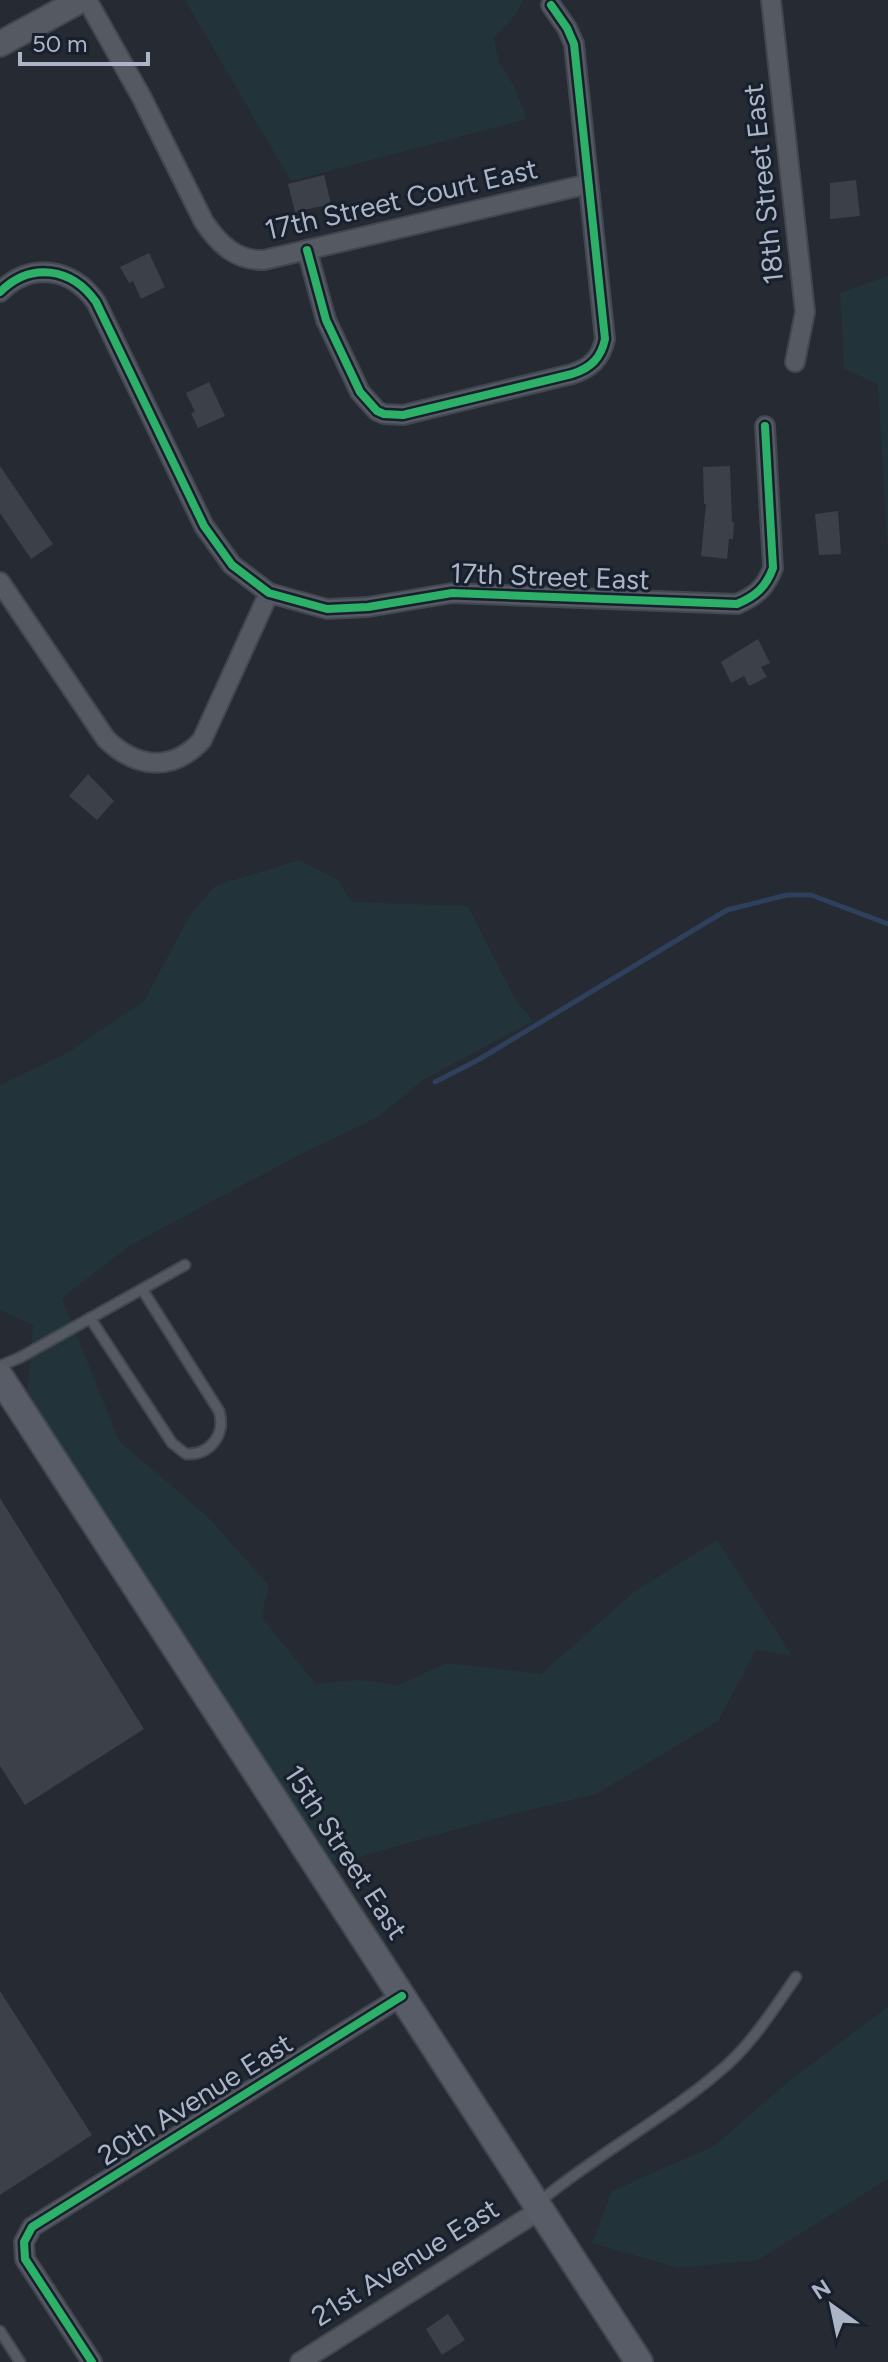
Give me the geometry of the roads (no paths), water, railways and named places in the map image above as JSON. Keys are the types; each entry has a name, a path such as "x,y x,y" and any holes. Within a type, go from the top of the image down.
{"main road":[{"name":"15th Street East","path":"0,1377 639,2362"}],"street":[{"path":"0,44 84,0"},
{"name":"17th Street Court East","path":"84,0 215,239 238,256 255,260 307,250 588,184"},
{"name":"18th Street East","path":"771,0 805,312 795,362"},
{"path":"307,250 326,320 360,392 377,411 384,414 403,415 572,374 596,361 605,339 574,44 551,5"},
{"name":"17th Street East","path":"0,292 19,278 52,272 86,289 96,302 213,542 232,565 269,593 297,602 345,609 452,593 737,604 751,598 762,588 773,568 765,426"},
{"path":"0,582 106,739 126,756 152,763 181,757 202,740 269,593"},
{"name":"20th Avenue East","path":"92,2362 29,2268 23,2249 32,2227 402,1996"},
{"name":"21st Avenue East","path":"300,2362 538,2207"}],"lane":[{"path":"0,1366 185,1265"},
{"path":"90,1318 172,1443 186,1454 203,1452 220,1434 222,1421 219,1411 142,1289"},
{"path":"538,2207 568,2178 610,2151 728,2063 760,2029 796,1977"},
{"path":"0,2331 20,2362"}],"waterway":[{"path":"435,1082 478,1060 727,910 787,895 811,895 888,924"}]}
